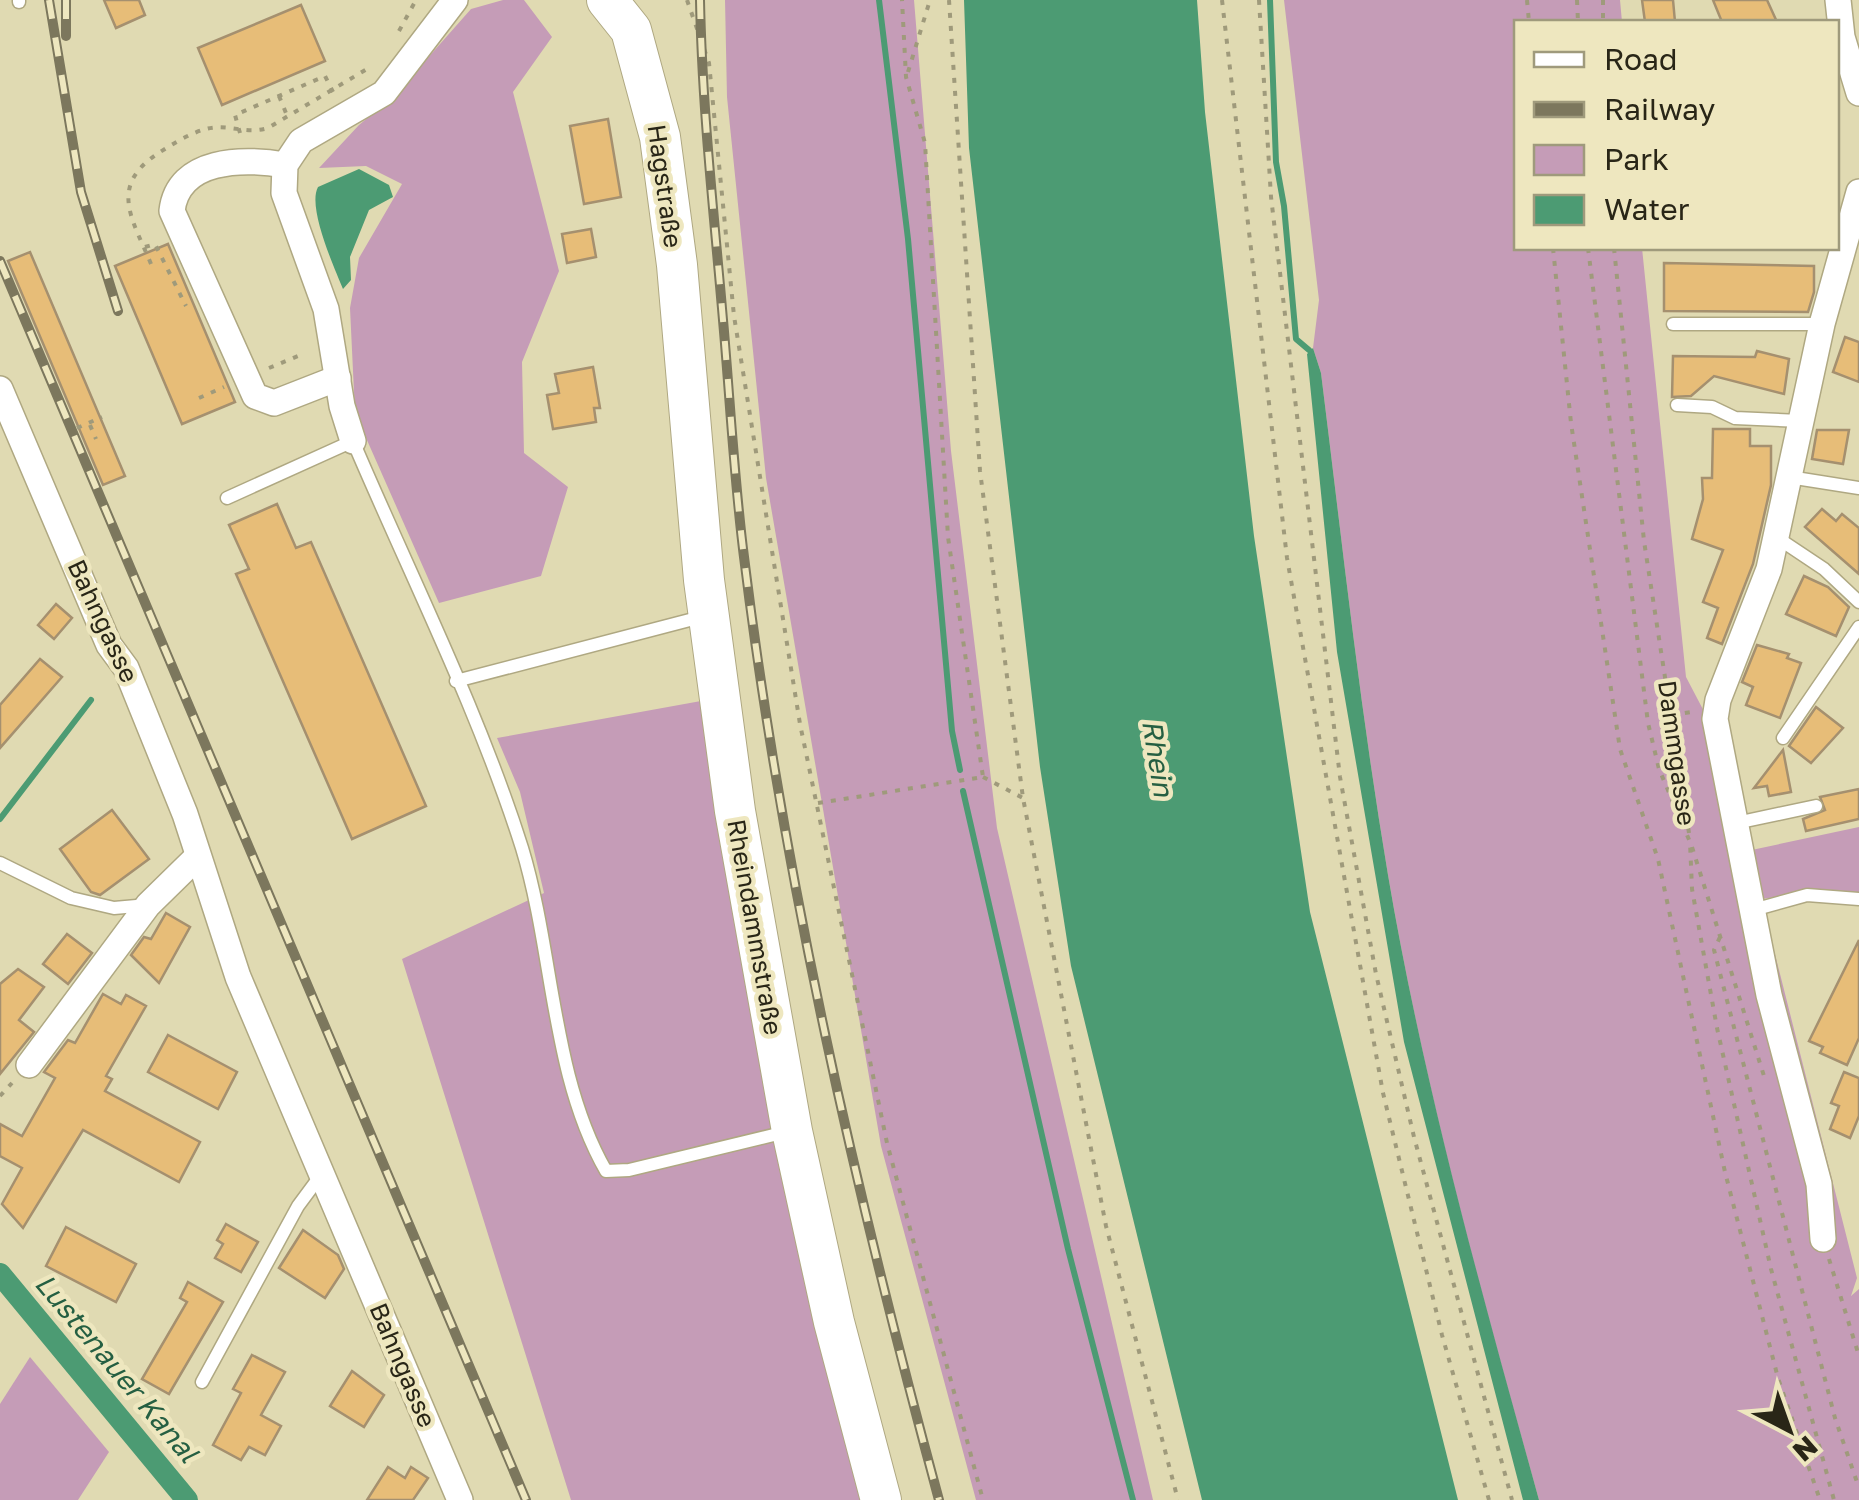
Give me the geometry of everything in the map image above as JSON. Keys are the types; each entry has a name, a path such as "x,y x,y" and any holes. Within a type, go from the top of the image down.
{"main road":[{"name":"Hagstraße","path":"623,10 660,137 684,344"},
{"name":"Rheindammstraße","path":"684,344 709,615 735,811 792,1131 834,1322 881,1500"}],"street":[{"path":"353,441 326,309 284,193 285,165 302,141 384,93 455,0"},
{"path":"1839,38 1856,80"},
{"path":"285,165 217,164 187,178 174,193 172,211 255,396 274,403 338,378"},
{"name":"Dammgasse","path":"1843,224 1859,192"},
{"name":"Dammgasse","path":"1823,1239 1819,1184 1768,995 1717,708 1769,570 1838,250"},
{"name":"Bahngasse","path":"0,389 109,645 126,668 185,814 196,858 238,976 460,1500"},
{"path":"29,1066 148,904 196,858"}],"lane":[{"path":"1673,324 1822,324"},
{"path":"1678,405 1712,407 1735,418 1800,421"},
{"path":"227,498 353,441 456,681 523,852 573,1084 590,1143 606,1171 629,1170 792,1131"},
{"path":"1789,477 1859,488"},
{"path":"1776,537 1824,569 1859,602"},
{"path":"456,681 709,615"},
{"path":"1783,738 1859,627"},
{"path":"1736,823 1816,806"},
{"path":"0,864 71,898 114,908 148,904"},
{"path":"1753,910 1807,896 1859,899"},
{"path":"202,1382 298,1206 321,1175"}],"path":[{"path":"395,39 416,0"},
{"path":"687,0 709,63 734,316 793,686 887,1143 983,1500"},
{"path":"902,0 906,77 924,143 948,537 982,776"},
{"path":"906,77 930,0"},
{"path":"949,0 980,471 1023,798 1106,1226 1178,1500"},
{"path":"1222,0 1294,597 1382,1093 1442,1335 1489,1500"},
{"path":"1259,0 1271,197 1340,777 1376,974 1414,1137 1512,1500"},
{"path":"151,264 127,191 137,168 204,129 222,127 240,133 268,128 374,65"},
{"path":"240,133 235,115 324,76 333,92"},
{"path":"279,96 286,114"},
{"path":"144,247 155,244 191,315"},
{"path":"1553,250 1571,424 1620,748 1658,858 1725,1172 1778,1378 1820,1500"},
{"path":"1588,250 1648,723 1659,768 1690,842 1692,888 1717,1028 1771,1269 1834,1500"},
{"name":"Dammgasse","path":"1614,250 1644,541 1690,842 1766,1081"},
{"path":"260,372 298,356"},
{"path":"199,398 218,390"},
{"path":"76,428 102,417"},
{"path":"89,423 96,439"},
{"path":"818,802 982,776 1023,798"},
{"path":"1720,937 1714,950 1836,1418 1859,1488"},
{"path":"1823,1239 1859,1356"}],"green space":[{"path":"503,0 524,0 552,37 513,92 559,271 522,362 524,453 568,487 541,576 439,603 355,413 350,308 359,258 402,184 366,166 319,168 359,125 394,96 471,9"},
{"path":"725,0 914,0 951,451 997,828 1153,1500 976,1500 881,1146 766,478 727,97"},
{"path":"1284,0 1620,0 1622,20 1514,20 1514,250 1642,250 1686,677 1708,719 1747,851 1859,827 1859,894 1814,892 1761,899 1857,1278 1851,1296 1859,1289 1859,1500 1539,1500 1475,1268 1402,954 1360,688 1321,373 1313,348 1319,300"},
{"path":"712,699 780,1128 861,1500 571,1500 402,959 544,893 520,792 497,738"},
{"path":"30,1357 109,1452 78,1500 0,1500 0,1404"}],"water":[{"name":"Rhein","path":"964,0 1197,0 1205,112 1254,536 1310,912 1458,1500 1202,1500 1071,966 1040,767 969,148"},
{"path":"359,169 389,185 393,197 369,210 350,257 351,280 343,289 323,237 316,196 318,187"},
{"path":"1313,348 1321,373 1369,750 1402,954 1456,1190 1539,1500 1523,1500 1404,1042 1337,652 1307,354"}],"building":[{"path":"104,0 139,0 145,15 116,28"},
{"path":"1642,0 1673,0 1675,20 1645,20"},
{"path":"1713,0 1767,0 1776,20 1721,20"},
{"path":"301,5 325,61 222,105 198,48"},
{"path":"608,119 621,197 584,204 570,126"},
{"path":"591,229 596,257 567,263 562,234"},
{"path":"168,244 235,402 182,424 115,266"},
{"path":"30,252 125,476 103,485 8,261"},
{"path":"1664,263 1814,266 1814,292 1808,312 1664,311"},
{"path":"1845,337 1859,342 1859,382 1833,372"},
{"path":"1757,351 1789,359 1784,394 1714,376 1691,396 1672,397 1673,356 1755,357"},
{"path":"593,367 600,408 594,408 596,422 553,429 547,395 559,393 555,374"},
{"path":"1713,429 1750,429 1750,446 1771,446 1771,485 1753,564 1722,644 1707,638 1718,608 1703,602 1723,550 1692,539 1703,499 1702,478 1712,478"},
{"path":"1817,430 1849,430 1843,464 1812,459"},
{"path":"277,504 296,548 311,542 426,806 352,839 236,574 249,569 229,525"},
{"path":"1822,509 1836,521 1842,514 1859,528 1859,574 1805,527"},
{"path":"1804,576 1828,587 1849,607 1836,636 1786,614"},
{"path":"56,604 72,618 54,639 38,625"},
{"path":"1757,645 1789,654 1787,658 1801,663 1780,718 1746,705 1753,687 1742,682"},
{"path":"40,659 62,677 0,748 0,705"},
{"path":"1816,707 1843,728 1811,763 1789,746"},
{"path":"1783,750 1791,792 1769,796 1767,786 1754,788"},
{"path":"1859,789 1859,819 1806,831 1803,819 1825,810 1820,797"},
{"path":"112,810 149,859 100,895 91,892 60,849"},
{"path":"166,913 190,927 159,983 131,955 144,937 151,939"},
{"path":"67,934 92,953 68,984 43,964"},
{"path":"1859,940 1859,1038 1847,1065 1820,1053 1823,1047 1809,1041"},
{"path":"18,969 44,987 19,1020 34,1032 0,1074 0,984"},
{"path":"103,994 121,1004 126,995 146,1006 106,1076 112,1079 105,1091 200,1142 179,1182 83,1130 23,1228 2,1204 22,1168 0,1156 0,1124 22,1136 55,1078 44,1072 68,1040 75,1043"},
{"path":"168,1035 237,1072 218,1109 148,1072"},
{"path":"1844,1072 1859,1078 1859,1116 1850,1138 1830,1129 1839,1106 1831,1103"},
{"path":"226,1224 258,1242 241,1272 215,1258 223,1244 217,1240"},
{"path":"66,1227 136,1264 116,1302 46,1266"},
{"path":"303,1230 338,1255 344,1269 325,1298 279,1268"},
{"path":"188,1282 223,1302 169,1394 142,1379 187,1302 180,1298"},
{"path":"252,1355 285,1372 261,1415 281,1426 265,1455 249,1447 241,1460 213,1445 241,1393 233,1389"},
{"path":"352,1371 384,1395 364,1427 330,1406"},
{"path":"388,1467 405,1478 411,1467 428,1478 413,1500 367,1500"}],"waterway":[{"path":"879,0 908,239 952,731 960,770"},
{"path":"1270,0 1276,162 1284,206 1296,339 1309,350"},
{"path":"0,819 91,700"},
{"path":"963,791 1068,1249 1133,1500"},
{"name":"Lustenauer Kanal","path":"0,1274 187,1500"}],"railway":[{"path":"49,0 81,192 118,311"},
{"path":"66,0 66,36"},
{"path":"700,0 735,468 760,676 825,1032 879,1267 939,1500"},
{"path":"0,261 526,1500"}]}
